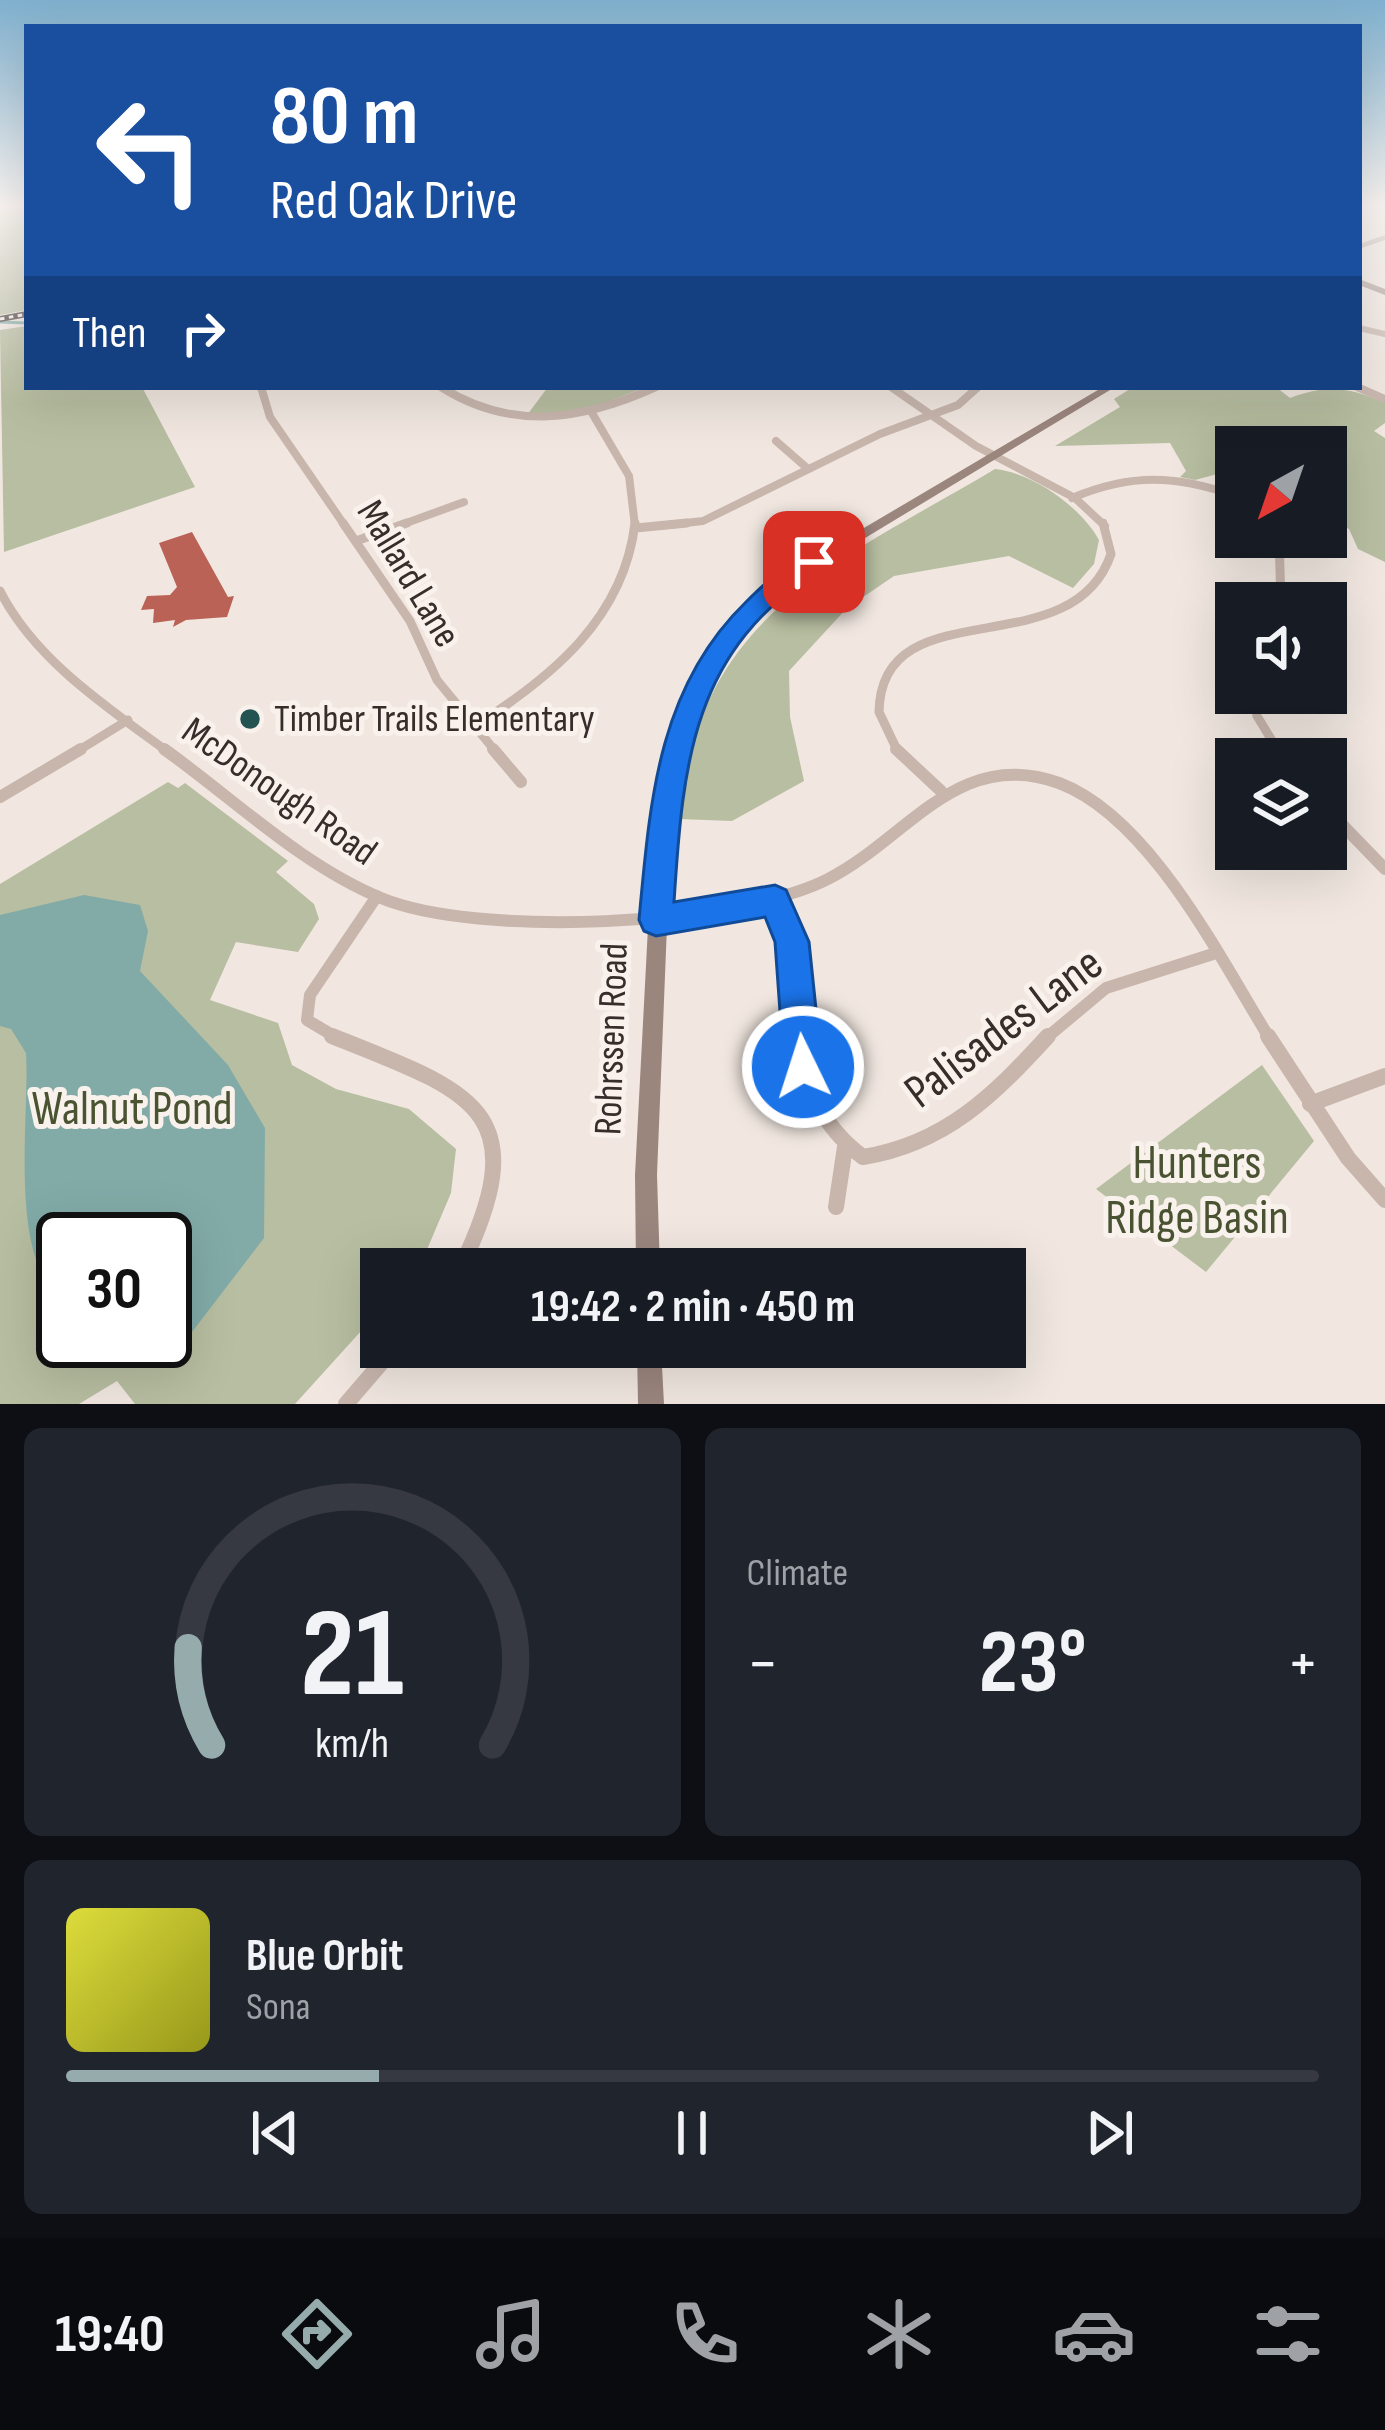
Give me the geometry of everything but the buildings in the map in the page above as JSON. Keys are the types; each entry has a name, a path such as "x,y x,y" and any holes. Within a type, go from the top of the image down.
{"street":[{"name":"Mallard Lane","path":"262,390 270,418 410,621 437,680 521,782"},
{"path":"445,390 502,414 548,418 592,413 649,390"},
{"path":"895,390 992,455 1072,497 1102,521 1112,539 1111,558 1088,595 1052,616 922,642 887,666 878,706 896,750 941,791 976,775 1015,774 1063,784 1095,801 1130,830 1310,1104 1385,1200"},
{"path":"635,528 703,521 880,434 930,417 973,390"},
{"name":"Rohrssen Road","path":"648,1248 656,920 667,784 691,697 730,633 779,584 1105,390"},
{"path":"476,725 530,694 565,662 625,575 635,528 632,485 619,452 592,413"},
{"path":"776,441 807,469"},
{"path":"1072,497 1125,475 1215,489"},
{"path":"356,542 464,502"},
{"name":"McDonough Road","path":"0,591 8,615 31,640 128,720 352,883 376,896 447,914 656,920 775,900 829,880 941,791"},
{"path":"0,796 128,720"},
{"path":"1347,830 1385,869"},
{"path":"376,896 310,995 307,1020 316,1030 448,1084 470,1100 488,1126 498,1156 498,1186 489,1220 472,1248"},
{"path":"775,900 792,942 803,1067 828,1132 845,1147 836,1207"},
{"name":"Palisades Lane","path":"845,1147 863,1157 902,1153 997,1093 1047,1035 1093,995 1134,975 1213,954"},
{"path":"1310,1104 1385,1076"},
{"path":"346,1404 376,1368"},
{"path":"649,1368 650,1404"}],"green space":[{"path":"0,274 24,274 24,311 0,315"},
{"path":"24,326 24,390 144,390 195,487 4,552 0,330"},
{"path":"546,390 638,390 581,412 527,415"},
{"path":"1128,390 1280,390 1290,398 1342,390 1385,403 1385,423 1374,431 1385,438 1385,562 1358,549 1347,528 1347,426 1215,426 1215,475 1195,480 1180,477 1186,471 1170,443 1055,446 1120,407 1114,399"},
{"path":"995,469 1025,477 1068,504 1099,540 1094,564 1073,588 1009,556 894,576 847,608 789,671 790,717 804,781 732,821 679,819 691,749 714,691 745,643 785,602 831,567"},
{"name":"Walnut Pond","path":"168,782 178,788 185,783 288,861 276,872 314,904 319,919 298,952 236,942 210,1000 278,1023 292,1065 336,1089 409,1109 456,1149 451,1193 428,1248 360,1248 360,1332 295,1404 135,1404 117,1381 79,1404 0,1404 0,884"},
{"name":"Hunters Ridge Basin","path":"1262,1065 1314,1141 1206,1272 1096,1189"}],"water":[{"path":"84,895 140,905 148,931 140,971 228,1065 265,1128 264,1238 192,1332 192,1212 36,1212 36,1258 25,1186 26,1053 11,1029 0,1026 0,915"}],"waterway":[{"path":"0,322 24,323"}],"railway":[{"path":"0,319 24,315"}],"place":[{"name":"Timber Trails Elementary","path":"250,719"}],"route":[{"path":"803,1067 792,942 775,900 656,920 667,784 691,697 730,633 779,584 814,562"}]}
